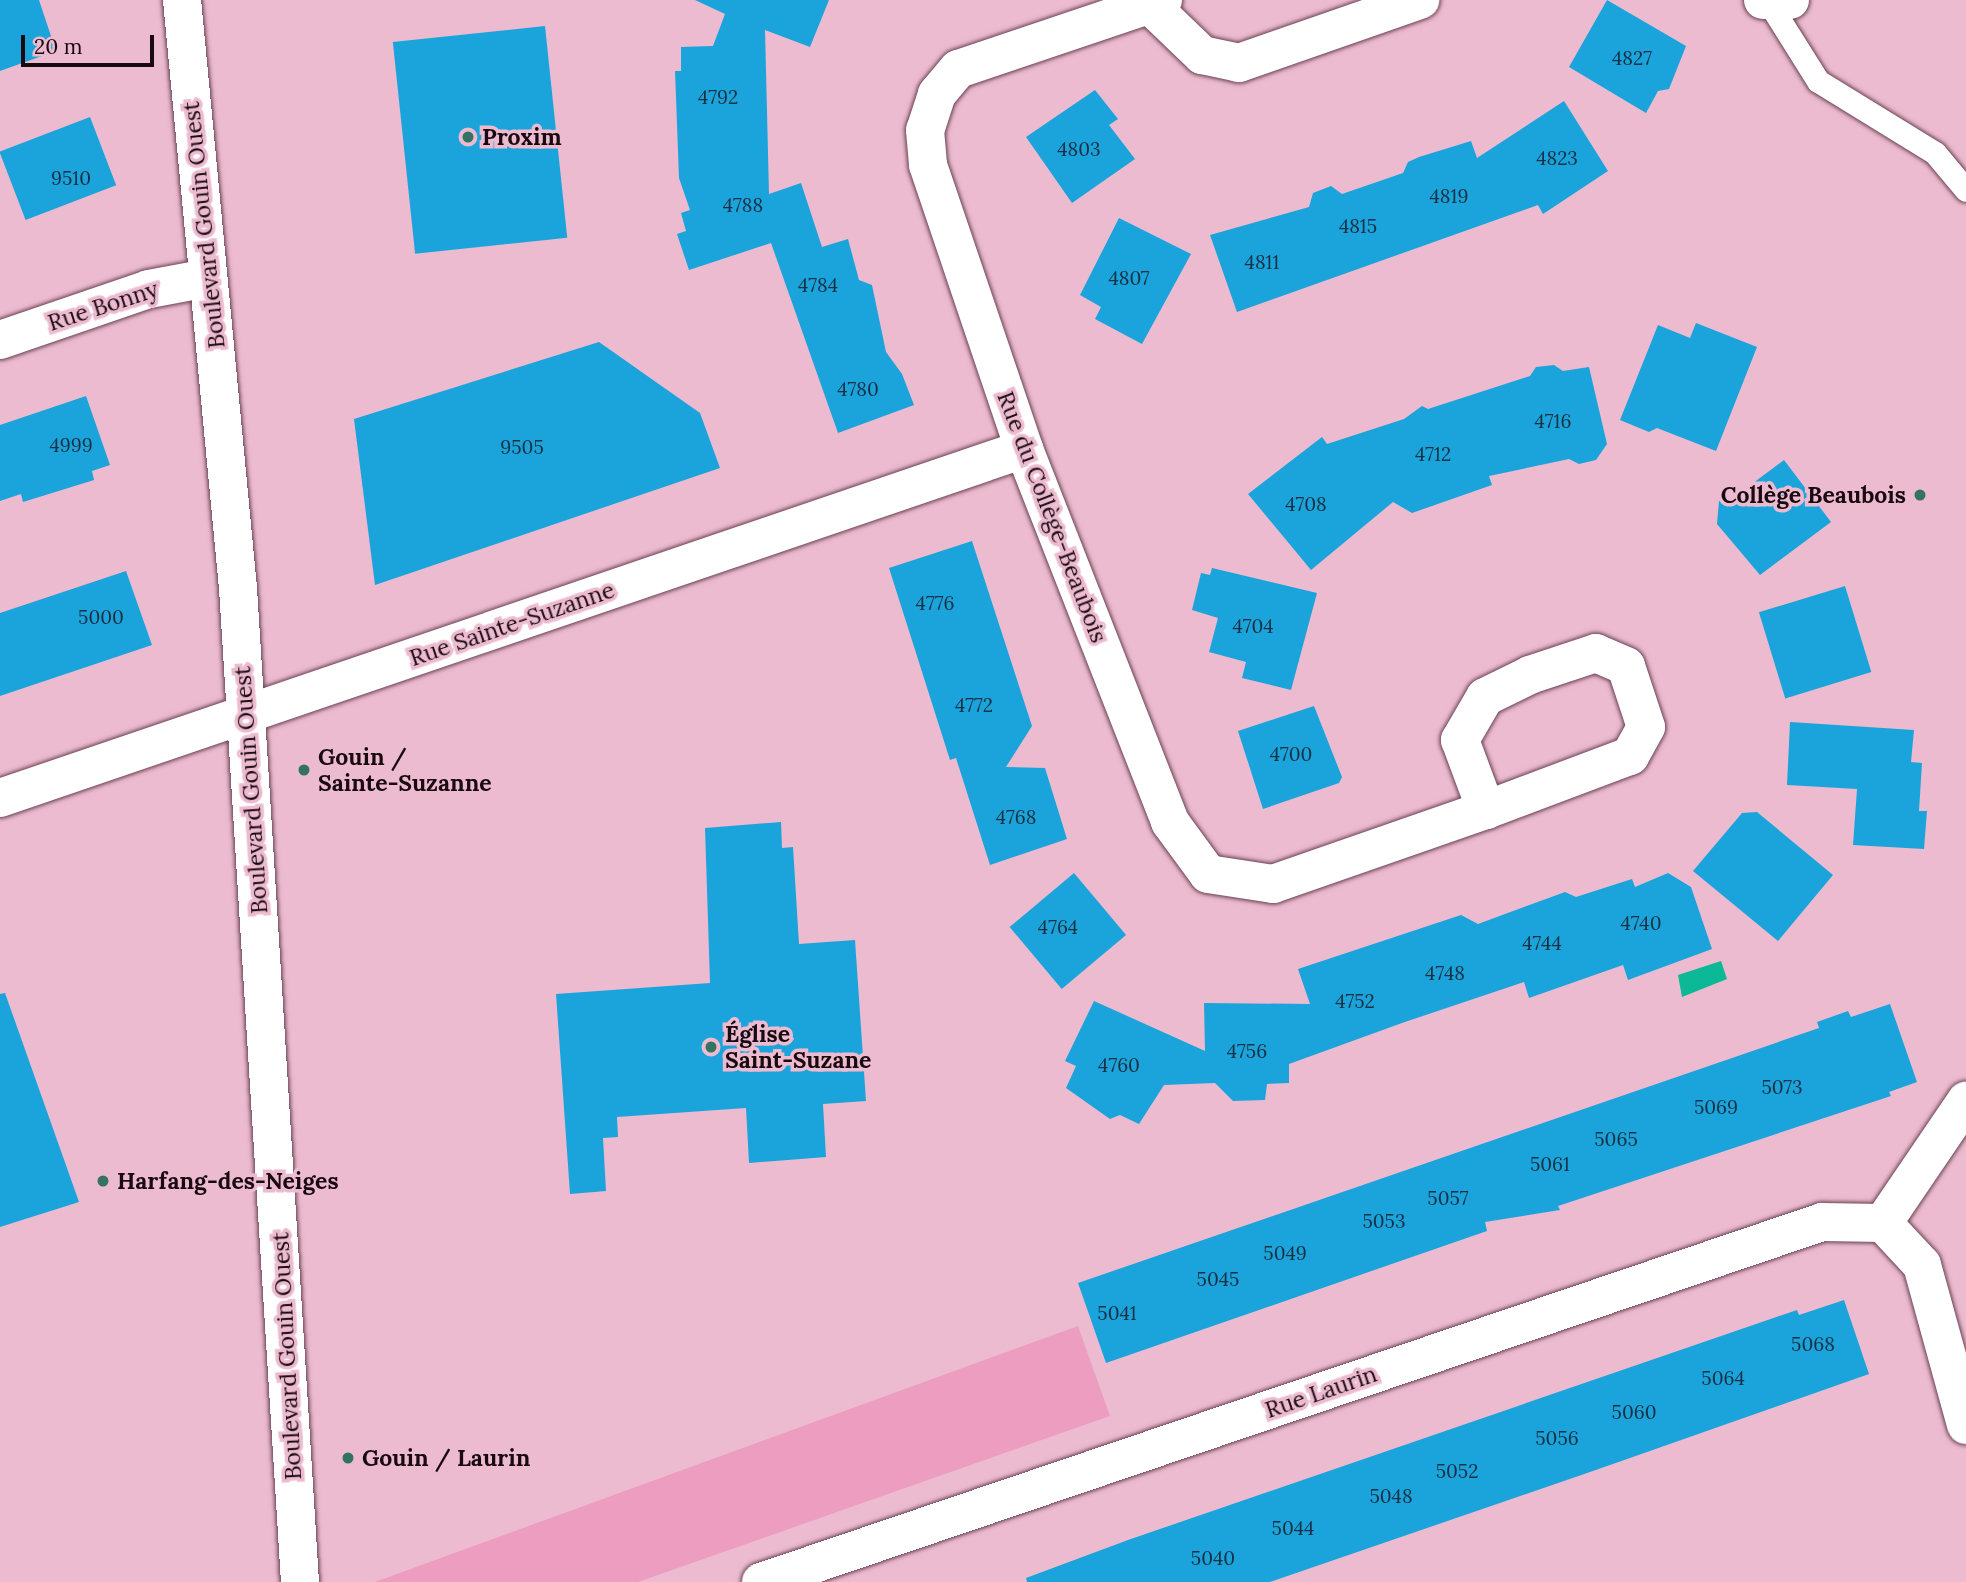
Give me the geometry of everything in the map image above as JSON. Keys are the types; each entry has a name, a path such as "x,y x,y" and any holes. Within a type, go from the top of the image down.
{"street":[{"name":"Boulevard Gouin Ouest","path":"182,0 247,712 300,1582"},
{"name":"Rue du Collège-Beaubois","path":"1420,0 1239,63 1202,55 1156,2 958,69 937,94 925,130 928,164 1024,449 1170,822 1209,874 1273,884 1486,810 1630,756 1646,727 1626,666 1596,653 1530,675 1485,697 1460,740 1486,810"},
{"name":"Rue Bonny","path":"0,340 149,289 208,278"},
{"name":"Rue Sainte-Suzanne","path":"0,798 1024,449"},
{"path":"1966,1101 1883,1223 1922,1265 1966,1425"},
{"name":"Rue Laurin","path":"761,1582 1822,1222 1883,1223"}],"lane":[{"path":"1774,1 1818,82 1935,153 1966,190"}],"shaded area":[{"path":"1721,961 1727,979 1682,997 1678,975"},
{"path":"1078,1326 1110,1416 638,1582 375,1582"}],"building":[{"path":"0,0 39,0 56,51 0,71"},
{"path":"695,0 829,0 810,47 765,30 769,194 801,183 822,247 848,239 859,280 872,285 886,352 902,374 914,405 838,433 771,243 689,270 677,234 686,231 681,213 690,210 679,178 675,71 681,71 681,47 713,46 725,14"},
{"path":"1607,0 1686,46 1669,89 1658,91 1646,113 1569,67"},
{"path":"545,26 567,238 415,254 393,42"},
{"path":"1095,90 1118,119 1109,125 1135,159 1072,203 1026,137"},
{"path":"1564,101 1608,171 1543,214 1538,205 1237,312 1210,235 1309,207 1313,193 1331,186 1342,194 1403,173 1408,162 1419,157 1471,141 1477,158"},
{"path":"90,117 116,185 26,220 0,152"},
{"path":"1119,218 1191,254 1142,344 1095,319 1101,307 1080,295"},
{"path":"1696,323 1757,347 1716,451 1657,428 1649,432 1620,420 1658,325 1690,338"},
{"path":"599,342 700,413 720,468 375,585 354,419"},
{"path":"1554,365 1563,371 1589,367 1607,444 1596,460 1579,464 1569,459 1489,476 1492,485 1412,513 1393,502 1311,570 1248,494 1322,437 1327,444 1404,419 1422,406 1428,409 1530,376 1536,367"},
{"path":"86,396 110,465 92,471 94,480 23,502 21,494 0,501 0,425"},
{"path":"1784,460 1831,522 1760,575 1717,524 1719,501 1729,501"},
{"path":"972,541 1032,726 1006,767 1045,768 1067,839 990,865 956,758 950,760 889,568"},
{"path":"1212,568 1317,593 1291,690 1242,678 1246,662 1209,652 1218,618 1192,610 1201,573 1210,575"},
{"path":"126,571 152,645 0,696 0,613"},
{"path":"1845,586 1871,672 1785,698 1759,612"},
{"path":"1314,706 1342,777 1339,783 1263,809 1238,731"},
{"path":"1790,722 1914,730 1911,762 1922,763 1919,811 1927,811 1924,849 1853,845 1857,789 1787,785"},
{"path":"1757,812 1833,875 1778,941 1693,871 1742,813"},
{"name":"Église Saint-Suzane","path":"781,822 782,848 793,847 799,944 855,940 866,1101 823,1104 826,1157 749,1163 746,1108 617,1117 618,1137 603,1138 606,1191 570,1194 556,994 710,983 705,828"},
{"path":"1074,873 1126,935 1062,989 1010,927"},
{"path":"1668,873 1691,887 1712,949 1628,980 1623,965 1529,998 1524,982 1402,1023 1289,1064 1289,1083 1267,1084 1265,1100 1233,1101 1215,1083 1164,1085 1139,1124 1120,1115 1110,1119 1066,1088 1076,1066 1065,1061 1094,1001 1205,1051 1204,1003 1310,1004 1298,969 1461,915 1478,924 1565,892 1576,897 1632,879 1635,887"},
{"path":"5,993 79,1202 0,1227 0,994"},
{"path":"1890,1004 1917,1082 1889,1092 1891,1096 1558,1206 1560,1210 1485,1222 1487,1231 1106,1363 1078,1283 1819,1028 1817,1022 1848,1011 1851,1017"},
{"path":"1844,1300 1869,1374 1593,1471 1270,1582 1027,1582 1026,1578 1128,1540 1797,1310 1799,1315"}],"place":[{"name":"Proxim","path":"468,137"},
{"name":"Collège Beaubois","path":"1920,495"},
{"name":"Gouin / Sainte-Suzanne","path":"304,770"},
{"name":"Église Saint-Suzane","path":"711,1047"},
{"name":"Harfang-des-Neiges","path":"103,1181"},
{"name":"Gouin / Laurin","path":"348,1458"}]}
